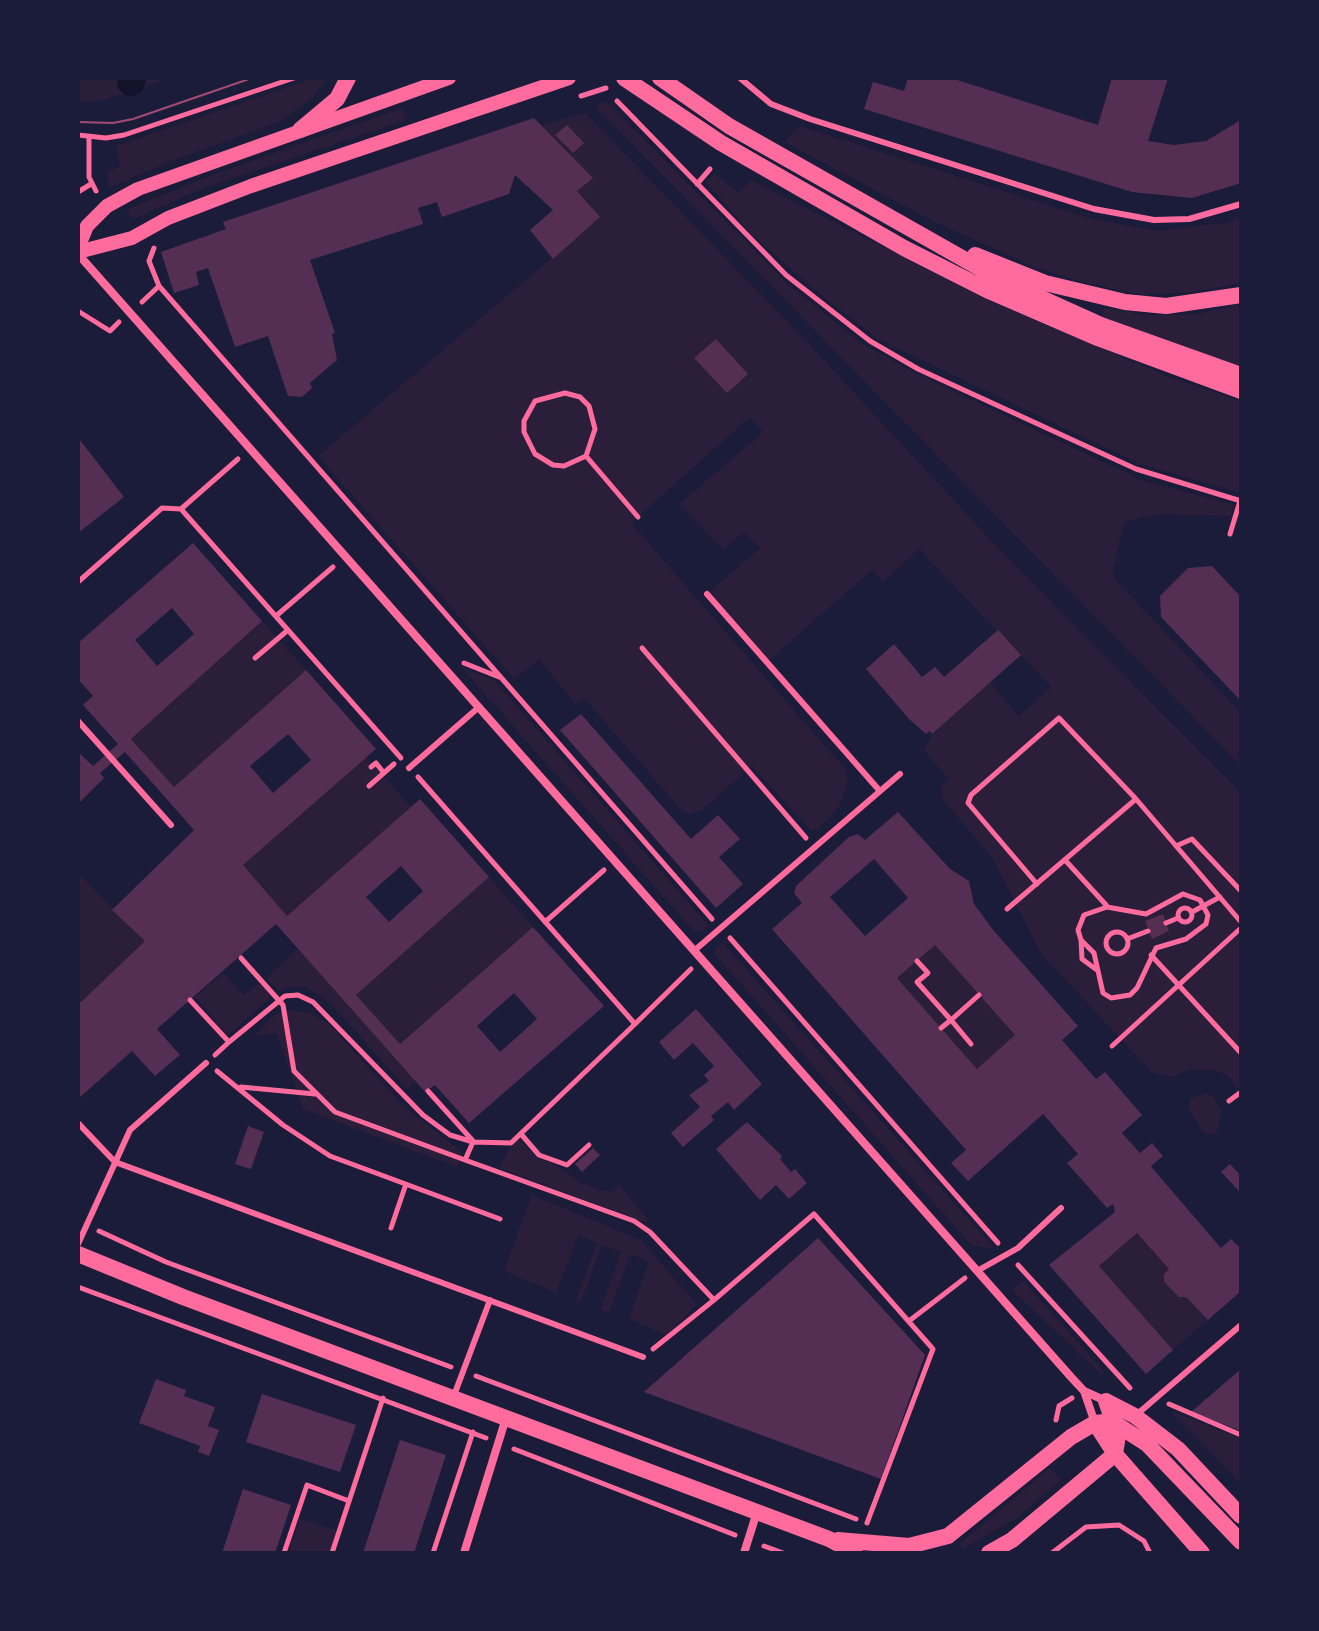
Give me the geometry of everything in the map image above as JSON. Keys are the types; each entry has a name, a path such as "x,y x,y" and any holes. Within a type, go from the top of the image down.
{"main road":[{"path":"300,130 337,99 348,78"},
{"path":"624,78 721,143 815,199 991,292 1095,337 1241,391"},
{"path":"660,78 729,126 825,183 999,279 1101,325 1241,375"},
{"path":"917,233 1045,283 1111,299 1166,306 1241,295"},
{"path":"78,1254 829,1539 855,1553"},
{"path":"1106,1401 1135,1416 1178,1449 1241,1516"},
{"path":"989,1553 1012,1540 1115,1454 1119,1445 1116,1424 1106,1401"},
{"path":"1095,1423 1115,1454 1202,1553"},
{"path":"829,1539 909,1546 948,1536 1071,1437 1095,1423 1116,1424 1166,1462 1241,1542"}],"street":[{"path":"78,251 87,226 123,196 449,78"},
{"path":"78,251 132,238 168,218 251,186 569,78"},
{"path":"78,251 1084,1391 1095,1423"},
{"path":"1084,1391 1106,1401"},
{"path":"464,1553 507,1417"},
{"path":"744,1553 757,1512"}],"lane":[{"path":"740,78 771,104 810,119 1094,209 1154,220 1189,219 1241,204"},
{"path":"707,594 879,790"},
{"path":"409,768 479,707"},
{"path":"78,721 171,825"},
{"path":"695,950 900,774"},
{"path":"78,1244 130,1130 206,1063"},
{"path":"78,1123 115,1162 643,1357"},
{"path":"977,1271 1009,1254 1061,1208"},
{"path":"453,1398 490,1300"},
{"path":"1135,1416 1241,1325"}],"path":[{"path":"78,135 89,138 124,135 294,78"},
{"path":"601,78 623,108 786,275 870,341 918,369 1136,469 1241,501 1230,534"},
{"path":"78,192 91,184 89,138"},
{"path":"697,184 710,169"},
{"path":"159,286 1115,1374"},
{"path":"78,311 110,331 130,312"},
{"path":"565,393 580,397 589,406 595,429 586,456 564,466 553,465 535,454 524,432 524,421 535,401 565,393"},
{"path":"78,582 162,508 181,509 251,447"},
{"path":"586,456 638,517"},
{"path":"181,509 635,1024"},
{"path":"276,616 346,555"},
{"path":"255,658 288,630"},
{"path":"642,648 815,847"},
{"path":"1037,884 968,803 971,795 1059,718 1136,799 1241,922"},
{"path":"369,786 401,758"},
{"path":"371,767 376,763 384,773"},
{"path":"1007,909 1136,799"},
{"path":"1176,846 1192,839 1241,891"},
{"path":"545,922 615,860"},
{"path":"1065,860 1107,907"},
{"path":"1081,940 1094,953 1103,993 1111,998 1122,998 1137,988 1151,955 1165,943 1198,933 1206,924 1205,907 1200,900 1183,894 1146,914 1107,907 1084,915 1079,922 1082,959 1097,970"},
{"path":"1166,923 1178,918 1186,923 1192,912 1220,897"},
{"path":"1112,1046 1241,928"},
{"path":"1127,939 1148,931"},
{"path":"1114,933 1121,933 1127,939 1127,948 1122,953 1111,953 1107,947 1107,940 1114,933"},
{"path":"1094,953 1107,947"},
{"path":"1151,955 1241,1053"},
{"path":"241,958 283,1005 294,1071 335,1112 634,1221 650,1232 714,1300"},
{"path":"190,1000 229,1042 278,1000 298,995 324,1010 423,1115 450,1135 473,1142 511,1143 703,959"},
{"path":"917,961 928,973 917,982 971,1044"},
{"path":"941,1028 979,995"},
{"path":"206,1063 240,1087 283,1125 330,1156 500,1219"},
{"path":"240,1087 316,1094"},
{"path":"428,1091 473,1142"},
{"path":"1229,1101 1241,1092"},
{"path":"521,1134 539,1155 567,1165 589,1145"},
{"path":"465,1160 473,1142"},
{"path":"391,1228 406,1184"},
{"path":"643,1357 814,1214 933,1349 869,1523 785,1493"},
{"path":"88,1227 135,1247"},
{"path":"909,1321 950,1287 977,1271"},
{"path":"78,1287 498,1442 783,1553"},
{"path":"332,1553 391,1375"},
{"path":"1160,1395 1175,1409 1241,1435"},
{"path":"433,1553 481,1408"},
{"path":"284,1553 307,1485 349,1501"},
{"path":"1052,1553 1086,1527 1119,1525 1144,1541 1150,1553"}],"shaded area":[{"path":"78,78 169,78 106,100 87,102 78,101"},
{"path":"315,78 328,78 310,100 279,122 161,165 109,188 107,173 120,166 116,146"},
{"path":"606,101 790,286 860,342 911,371 1141,480 1234,505 1231,516 1158,514 1124,522 1112,576 1241,713 1241,766 595,106"},
{"path":"402,108 406,120 204,188 133,219 126,210 201,179"},
{"path":"585,113 808,343 998,548 1241,793 1241,1092 1229,1077 1216,1070 1188,1070 1173,1077 1153,1073 1041,954 992,857 943,800 942,785 949,779 924,751 932,734 990,682 1019,716 1051,687 919,549 883,582 872,570 767,662 707,594 760,548 744,532 723,549 679,504 763,432 750,417 631,523 845,769 848,781 840,806 819,828 811,831 752,766 702,810 690,814 683,812 585,699 576,704 539,660 514,679 318,456 600,217 577,191 592,178 541,125"},
{"path":"799,126 1092,219 1159,231 1230,222 1241,216 1241,283 1192,292 1140,294 1085,283 1034,267 927,218 785,142"},
{"path":"715,174 739,193 751,180 988,300 1164,375 1241,401 1241,493 1140,464 878,339 821,295 751,234 706,182"},
{"path":"1241,304 1241,367 1101,317 1104,308 1148,315 1198,314"},
{"path":"262,621 306,670 174,787 131,739"},
{"path":"462,668 493,679 709,926 703,931 693,930"},
{"path":"366,757 411,807 287,916 243,865"},
{"path":"78,873 145,941 81,1002 78,999"},
{"path":"489,877 533,927 400,1044 356,995"},
{"path":"723,943 995,1249 971,1245 713,952"},
{"path":"935,945 1015,1035 977,1069 897,978"},
{"path":"298,949 415,1081 407,1089 327,1000 306,987 289,987 280,992 266,978"},
{"path":"223,973 244,995 260,983 269,993 269,999 228,1035 195,997"},
{"path":"289,1010 310,1013 328,1023 404,1107 462,1152 457,1167 303,1109 277,1034 255,1035 275,1015"},
{"path":"1205,1093 1213,1096 1221,1110 1218,1130 1212,1135 1204,1133 1189,1110 1190,1099"},
{"path":"519,1139 537,1158 557,1165 580,1182 602,1191 611,1191 619,1184 648,1220 647,1223 499,1168 509,1149"},
{"path":"532,1195 641,1240 697,1305 666,1335 629,1319 649,1262 631,1254 609,1312 600,1310 621,1252 602,1245 581,1302 576,1300 597,1243 578,1235 556,1293 504,1271"},
{"path":"1137,1233 1169,1269 1164,1274 1164,1282 1179,1297 1186,1297 1208,1320 1173,1350 1099,1266"},
{"path":"1023,1280 1104,1372 1102,1375 1012,1290"},
{"path":"1173,1414 1241,1438 1241,1483"},
{"path":"1050,1468 1060,1480 1017,1518 962,1549 960,1543"},
{"path":"300,1518 338,1531 330,1553 288,1553"}],"building":[{"path":"908,78 951,78 1098,125 1112,78 1168,78 1148,141 1174,145 1206,141 1241,120 1241,183 1192,198 1132,192 864,109 873,82 904,91"},
{"path":"534,118 593,178 577,191 600,217 553,259 530,230 553,210 515,175 509,194 442,217 437,202 418,208 423,224 310,260 335,333 332,334 337,360 310,383 312,388 302,397 288,396 268,336 235,347 208,268 196,272 199,285 174,293 161,252 226,229 223,222"},
{"path":"567,125 584,143 573,153 555,135"},
{"path":"716,339 748,374 727,393 694,358"},
{"path":"78,441 124,497 78,533"},
{"path":"193,543 262,621 131,739 174,787 306,670 376,749 243,865 287,916 420,799 489,877 356,995 400,1044 533,927 604,1006 469,1123 435,1085 425,1092 276,924 157,1029 180,1055 155,1076 132,1051 78,1099 78,999 81,1002 145,941 112,910 194,830 125,752 100,773 104,778 78,804 78,752 93,766 118,744 83,705 93,696 78,679 78,643","holes":["172,608 194,634 157,666 135,640","288,734 311,760 273,793 250,766","401,866 423,891 389,922 366,897","514,993 537,1019 500,1052 477,1026"]},
{"path":"1212,566 1241,597 1241,701 1161,617 1160,596 1188,568"},
{"path":"998,630 1021,655 932,734 930,731 926,734 909,719 866,669 894,644 922,677 935,667 944,677"},
{"path":"581,714 691,839 718,815 740,839 719,857 743,884 716,908 560,730"},
{"path":"898,812 950,869 969,881 974,904 994,931 1078,1026 1062,1040 1096,1079 1105,1072 1142,1115 1122,1133 1140,1153 1152,1143 1163,1156 1151,1166 1153,1169 1221,1248 1231,1239 1241,1249 1241,1291 1208,1320 1186,1297 1179,1297 1164,1282 1164,1274 1169,1269 1137,1233 1099,1266 1173,1350 1146,1374 1049,1265 1115,1212 1113,1204 1107,1208 1067,1163 1078,1154 1043,1114 968,1181 951,1163 966,1150 772,929 802,903 794,893 796,886 849,837 858,834 865,840","holes":["874,859 908,898 865,936 830,897","935,945 1015,1035 977,1069 897,978"]},
{"path":"1163,914 1169,931 1152,939 1145,921"},
{"path":"696,1009 762,1084 734,1110 728,1102 711,1116 714,1120 683,1147 671,1133 700,1107 689,1095 709,1081 704,1075 714,1066 693,1043 674,1060 659,1042"},
{"path":"747,1122 782,1156 780,1159 791,1172 795,1169 807,1183 789,1199 776,1185 760,1200 716,1149"},
{"path":"248,1126 264,1132 251,1169 235,1164"},
{"path":"593,1148 600,1155 582,1172 575,1164"},
{"path":"1230,1164 1241,1176 1241,1193 1221,1172"},
{"path":"818,1238 925,1355 881,1479 644,1392"},
{"path":"1241,1369 1241,1431 1191,1412"},
{"path":"156,1379 186,1390 184,1396 215,1407 208,1426 219,1430 209,1456 198,1452 200,1446 139,1423"},
{"path":"262,1394 356,1425 340,1472 246,1442"},
{"path":"400,1440 446,1455 414,1553 363,1553"},
{"path":"243,1489 291,1505 275,1553 222,1553"}],"waterway":[{"path":"131,82 132,78"}],"tram line":[{"path":"78,122 113,123 133,119 252,78"}]}
